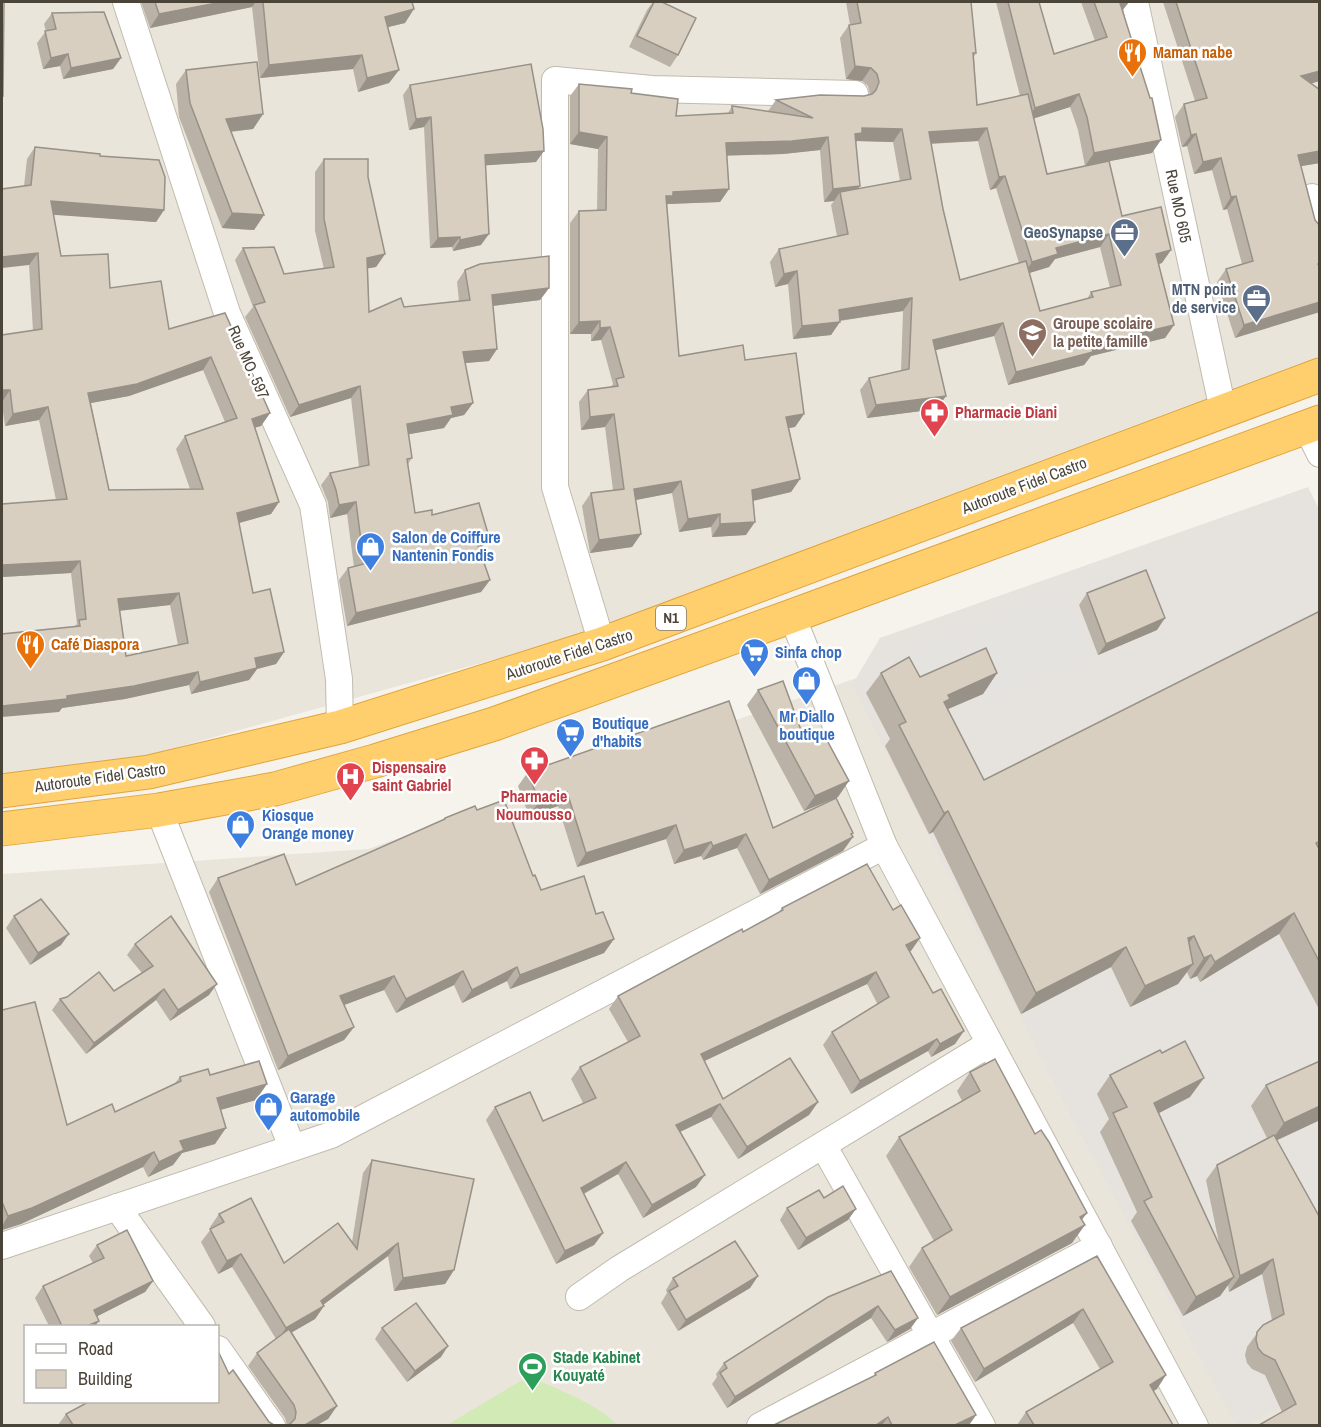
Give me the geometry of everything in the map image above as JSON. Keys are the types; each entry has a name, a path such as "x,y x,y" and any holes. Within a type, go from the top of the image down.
{"highway":[{"name":"Autoroute Fidel Castro","path":"2,790 149,772 340,727 602,644 1320,375"},
{"name":"N1","path":"2,829 159,810 275,789 375,761 494,724 792,616 1315,434"}],"street":[{"name":"Rue MO. 597","path":"126,2 227,313 313,505 339,679 340,727"},
{"name":"Rue MO 605","path":"1135,2 1223,410"},
{"path":"602,644 555,487 555,80 664,89 855,94"},
{"path":"1312,197 1320,228"},
{"path":"792,616 884,846 1195,1425"},
{"path":"159,810 292,1147"},
{"path":"2,1246 331,1135 884,846"},
{"path":"579,1297 619,1269 990,1044"},
{"path":"823,1146 982,1425"},
{"path":"117,1207 200,1325"},
{"path":"760,1425 1099,1246"},
{"path":"219,1350 272,1425"}],"shaded area":[{"path":"2,2 1319,2 1319,360 734,593 106,767 2,777"},
{"path":"1308,487 1320,511 1319,1388 1247,1425 1236,1425 1072,1118 852,685 880,638"},
{"path":"1319,516 1319,1425 2,1426 2,874 368,849"},
{"path":"1062,587 1091,658 987,702 972,668 922,689 905,652"}],"green space":[{"name":"Stade Kabinet Kouyaté","path":"529,1376 587,1403 617,1425 447,1425"}],"building":[{"path":"2,2 4,2 3,96 2,96"},
{"path":"155,2 222,2 159,14"},
{"path":"263,2 412,2 414,9 385,17 399,70 367,78 362,55 269,65"},
{"path":"654,2 662,2 696,18 678,55 637,36"},
{"path":"857,2 971,2 976,53 973,53 977,105 1028,94 1047,174 1109,161 1122,216 1161,207 1171,250 1156,254 1174,325 1091,345 1093,352 1016,372 1003,323 933,340 946,396 876,405 869,378 909,369 912,298 839,310 840,322 802,326 797,271 784,274 779,249 848,234 840,192 911,179 902,129 862,128 862,133 855,134 860,186 833,189 828,137 792,141 726,143 729,189 673,192 673,196 666,196 679,356 743,345 745,360 796,353 804,414 786,417 800,479 752,490 755,522 720,524 720,514 688,519 681,481 634,489 641,534 599,540 591,493 624,489 614,414 590,417 588,390 618,386 616,379 624,377 610,327 600,328 600,321 579,322 579,211 606,210 607,137 579,132 579,84 632,89 631,93 678,99 676,116 733,113 732,106 813,118 776,100 820,95 864,96 876,90 879,82 877,74 871,68 855,66 849,25 861,23","holes":["987,128 999,177 1005,176 1032,262 1058,254 1056,248 1109,234 1121,285 1091,292 1093,297 1040,311 1026,261 960,280 943,209 929,132"]},
{"path":"1008,2 1039,2 1054,54 1107,37 1094,2 1123,2 1120,3 1150,98 1152,98 1161,140 1094,153 1087,117 1079,94 1035,108"},
{"path":"1176,2 1320,2 1320,71 1301,76 1320,90 1320,151 1298,155 1315,220 1320,226 1320,263 1318,264 1320,302 1244,325 1226,269 1253,261 1236,196 1231,197 1221,158 1203,162 1196,134 1191,135 1184,104 1207,98"},
{"path":"104,12 121,58 71,68 68,54 51,58 45,31 56,29 52,13"},
{"path":"257,62 263,114 226,119 264,215 232,213 190,103 186,70"},
{"path":"531,64 543,129 544,151 485,155 489,234 460,240 460,237 438,238 431,117 416,119 410,85"},
{"path":"35,147 100,154 100,156 159,160 165,177 164,210 51,201 61,256 108,254 110,288 161,281 169,329 225,313 270,413 252,419 279,502 237,513 253,593 270,589 284,652 255,658 257,668 200,682 198,672 134,686 67,696 67,699 2,706 2,634 80,626 79,620 86,619 80,561 2,565 2,504 67,499 48,407 13,414 10,390 2,390 2,335 42,329 38,253 2,257 2,189 31,185","holes":["211,357 237,418 185,436 203,489 109,490 88,393 137,384","179,593 188,643 126,656 118,599"]},
{"path":"324,159 368,159 368,177 385,254 367,258 369,312 401,298 404,307 470,300 465,270 480,264 549,256 549,288 492,295 497,349 463,352 473,403 451,407 453,415 407,424 412,458 407,459 415,513 432,510 432,515 479,503 489,537 476,540 490,580 356,613 348,568 364,564 356,502 339,505 330,473 369,465 360,386 299,405 254,305 265,302 243,248 274,247 284,274 334,267 324,219"},
{"path":"1146,570 1165,618 1106,644 1087,593"},
{"path":"1320,611 1320,841 1316,843 1320,851 1320,963 1294,913 1215,962 1211,955 1204,958 1194,936 1188,938 1193,964 1145,986 1126,947 1036,993 948,811 944,813 899,725 906,722 881,673 909,657 920,677 986,648 997,673 948,695 950,699 944,702 984,780"},
{"path":"783,681 805,741 823,733 849,781 815,796 758,690"},
{"path":"729,701 773,828 836,798 853,837 769,880 746,834 713,846 711,842 684,850 676,825 586,853 567,792 539,802 528,772"},
{"path":"504,800 533,876 535,875 541,890 584,876 596,914 603,912 614,939 520,975 517,967 472,990 463,971 406,999 394,976 340,996 354,1027 288,1056 218,878 284,854 296,885 445,818 475,806 477,810"},
{"path":"867,864 893,910 901,905 920,938 906,945 933,993 941,989 964,1031 940,1044 937,1039 860,1081 832,1032 889,997 876,972 701,1054 723,1099 790,1058 818,1102 747,1147 720,1104 676,1125 705,1175 652,1205 626,1162 581,1188 603,1233 565,1251 495,1107 530,1092 543,1121 596,1098 580,1067 640,1036 618,996 742,929 743,932 783,910 782,908"},
{"path":"41,899 69,934 38,953 14,916"},
{"path":"171,916 217,984 178,1010 164,989 94,1043 60,999 67,997 99,972 114,991 153,966 135,944"},
{"path":"35,1002 67,1125 112,1104 115,1112 181,1081 180,1077 208,1069 210,1075 259,1061 267,1084 217,1098 226,1128 180,1141 184,1150 159,1162 154,1152 32,1208 8,1216 2,1202 2,1010"},
{"path":"1185,1041 1204,1078 1154,1103 1234,1277 1196,1297 1144,1201 1152,1197 1113,1113 1127,1107 1110,1075 1160,1050 1162,1053"},
{"path":"995,1059 1035,1134 1041,1130 1049,1142 1087,1213 1080,1217 1085,1225 950,1297 922,1248 952,1230 899,1137 980,1091 970,1072"},
{"path":"1320,1061 1320,1106 1284,1123 1266,1085"},
{"path":"1274,1135 1320,1218 1320,1425 1259,1425 1296,1404 1275,1360 1263,1354 1256,1340 1257,1332 1263,1325 1284,1314 1273,1259 1240,1276 1217,1165"},
{"path":"372,1160 474,1179 454,1270 403,1278 398,1243 321,1301 324,1306 286,1328 241,1254 227,1261 210,1229 224,1222 219,1214 251,1198 284,1263 338,1223 357,1249"},
{"path":"843,1186 856,1209 806,1238 787,1208 819,1190 824,1198"},
{"path":"127,1230 153,1281 94,1310 99,1321 89,1325 62,1325 43,1286 104,1258 97,1245"},
{"path":"735,1241 758,1276 686,1320 669,1291 678,1286 673,1278"},
{"path":"1097,1256 1166,1375 1150,1385 1173,1425 1034,1425 1026,1412 1113,1362 1083,1309 984,1369 961,1328"},
{"path":"891,1271 918,1318 895,1330 878,1306 735,1397 720,1373 727,1368 724,1363 828,1297"},
{"path":"416,1303 448,1346 415,1371 382,1328"},
{"path":"289,1329 337,1406 305,1425 289,1425 295,1419 294,1405 257,1353"},
{"path":"934,1342 976,1415 955,1425 892,1425 888,1417 876,1425 774,1425 876,1375 875,1373"},
{"path":"219,1353 229,1374 233,1370 269,1422 274,1425 73,1425 66,1414 86,1403 219,1403"}],"place":[{"name":"Maman nabe","path":"1132,78"},
{"name":"GeoSynapse","path":"1124,258"},
{"name":"MTN point de service","path":"1257,324"},
{"name":"Groupe scolaire la petite famille","path":"1032,358"},
{"name":"Pharmacie Diani","path":"934,438"},
{"name":"Salon de Coiffure Nantenin Fondis","path":"371,572"},
{"name":"Café Diaspora","path":"30,670"},
{"name":"Sinfa chop","path":"754,678"},
{"name":"Mr Diallo boutique","path":"807,706"},
{"name":"Boutique d'habits","path":"571,758"},
{"name":"Pharmacie Noumousso","path":"534,786"},
{"name":"Dispensaire saint Gabriel","path":"351,802"},
{"name":"Kiosque Orange money","path":"241,850"},
{"name":"Garage automobile","path":"269,1132"},
{"name":"Stade Kabinet Kouyaté","path":"532,1392"}]}
